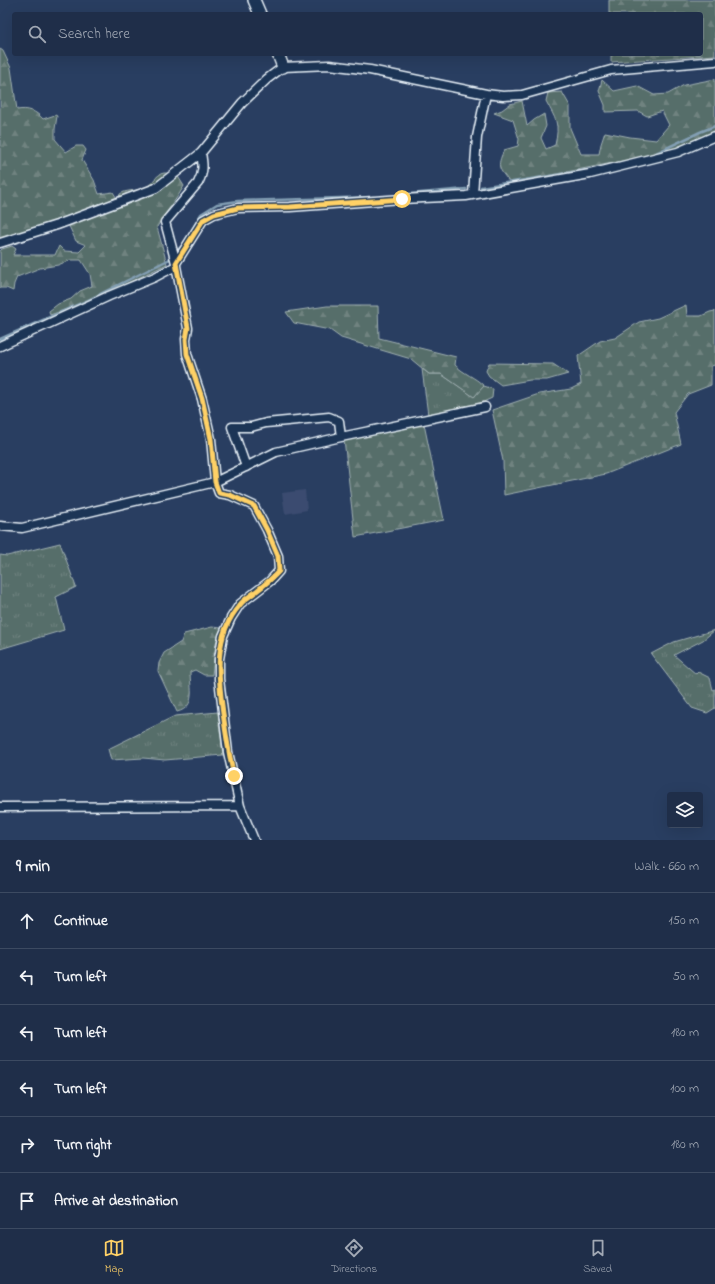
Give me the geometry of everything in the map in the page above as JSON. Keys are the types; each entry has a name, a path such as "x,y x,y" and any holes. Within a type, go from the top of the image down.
{"street":[{"path":"254,0 259,12"},
{"path":"279,56 283,67"},
{"path":"0,243 57,225 156,188 201,153 242,103 267,78 283,67 329,65 370,70 486,94 504,96 522,95 611,70 715,61"},
{"path":"473,194 477,137 486,94"},
{"path":"0,346 109,296 155,277 176,264 203,220 214,214 238,208 290,207 466,196 590,174 678,152 715,136"},
{"path":"201,153 204,168 202,176 198,183 165,222 176,264 188,328 186,339 187,354 202,398 211,439 215,482 219,493 230,495 254,506 267,530 278,556 279,571 270,581 240,604 231,618 223,636 219,659 219,679 228,752 240,806 254,840"},
{"path":"0,526 22,528 215,482 276,452 484,407"},
{"path":"246,467 232,427 251,427 329,417 339,421 341,437"},
{"path":"0,807 240,806"}],"shaded area":[{"path":"305,490 307,510 285,514 282,493"}],"green space":[{"path":"609,0 715,0 715,55 703,56 703,12 609,12"},
{"path":"0,49 3,51 11,68 17,110 25,109 32,111 43,119 55,115 57,116 55,139 66,152 76,146 83,146 86,150 82,160 94,180 99,194 113,192 118,200 120,194 145,188 161,174 166,173 177,175 184,186 157,227 167,264 93,300 50,315 49,311 58,304 71,299 80,291 92,286 90,274 81,260 70,260 58,265 40,268 17,277 13,291 6,288 0,288 0,251 2,249 12,246 16,249 13,255 55,255 59,246 64,251 79,252 86,245 76,241 68,224 48,224 0,238"},
{"path":"611,56 700,56 611,62"},
{"path":"715,79 715,131 676,149 510,183 501,171 499,164 504,150 518,146 519,139 513,120 494,113 502,110 510,104 522,101 527,126 544,114 546,126 541,138 546,149 555,145 557,132 555,117 546,101 548,93 562,92 570,106 570,128 581,154 599,154 605,132 656,140 669,125 662,111 647,116 638,111 605,112 605,105 599,91 602,80 614,91 637,86 654,95 668,94 684,85"},
{"path":"686,305 687,316 701,316 715,311 715,365 711,366 711,385 688,394 674,412 681,444 606,474 504,495 503,461 492,410 539,394 571,389 581,384 578,356 600,341 615,338 639,322 658,318"},
{"path":"327,306 378,306 379,338 456,357 455,365 484,386 474,397 441,374 429,374 411,359 341,338 330,330 294,323 286,312"},
{"path":"489,363 553,364 568,374 547,380 530,380 501,385 489,376 486,371"},
{"path":"422,369 429,374 441,374 473,396 484,386 493,389 492,398 477,405 428,415"},
{"path":"424,424 444,520 355,537 344,439"},
{"path":"60,543 76,587 56,597 64,630 0,649 0,555 7,556"},
{"path":"212,627 221,628 216,643 212,675 204,675 195,670 190,672 190,701 183,710 177,712 158,671 159,663 164,653 181,642 184,634"},
{"path":"715,630 703,640 674,655 696,674 698,672 710,678 713,690 715,689 715,708 707,713 692,708 651,654 674,642"},
{"path":"218,712 223,755 165,760 143,758 111,760 108,749 175,716"}],"waterway":[{"path":"652,155 715,126"},
{"path":"481,187 599,168"},
{"path":"398,195 466,189"},
{"path":"189,235 201,214 217,204 238,201 373,197"},
{"path":"177,251 185,242"},
{"path":"0,339 86,301 171,258"}],"route":[{"path":"234,776 228,752 219,679 219,659 223,636 231,618 240,604 270,581 279,571 278,556 267,530 254,506 230,495 219,493 215,482 211,439 202,398 187,354 186,339 188,328 176,263 203,220 214,214 238,208 290,207 402,199"}]}
